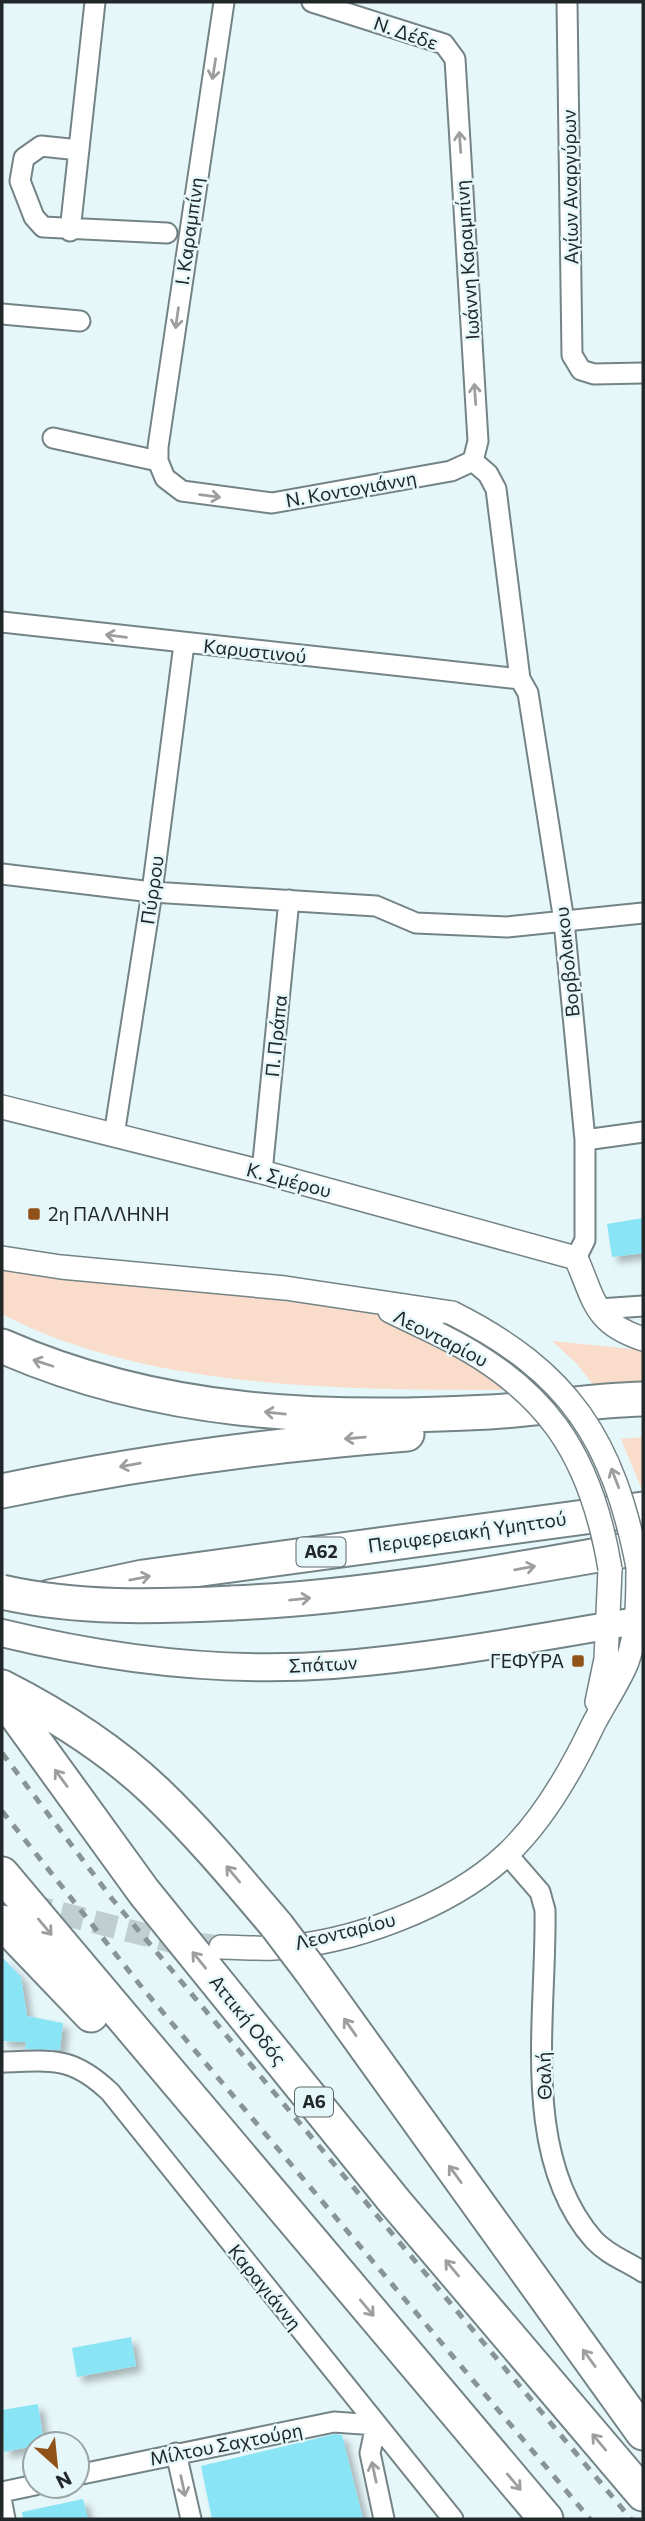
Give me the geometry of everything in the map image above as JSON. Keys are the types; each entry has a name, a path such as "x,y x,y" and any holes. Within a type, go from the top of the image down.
{"highway":[{"path":"2,1346 86,1377 197,1405 285,1414 492,1412 643,1399"},
{"path":"2,1491 126,1465 237,1449 643,1415"},
{"name":"Περιφερειακή Υμηττού","path":"2,1607 143,1577 643,1508"},
{"path":"2,1592 90,1604 158,1607 289,1600 640,1557"},
{"path":"2,1686 98,1745 154,1790 220,1858 311,1971 643,2434"},
{"name":"Αττική Οδός","path":"2,1696 144,1892 395,2202 643,2494"},
{"path":"2,1874 546,2519"},
{"path":"2,1922 78,2000 242,2184 323,2256"}],"main road":[{"name":"Σπάτων","path":"2,1633 52,1645 160,1661 330,1665 445,1653 640,1620"}],"street":[{"path":"70,230 95,2"},
{"name":"Ι. Καραμπίνη","path":"158,461 224,2"},
{"name":"Ν. Δέδε","path":"312,2 444,44 455,59"},
{"name":"Αγίων Αναργύρων","path":"567,2 572,355 581,370 594,374 643,373"},
{"name":"Ιωάννη Καραμπίνη","path":"455,59 478,442 473,461"},
{"path":"79,150 41,146 24,158 20,181 34,217 43,227 167,233"},
{"path":"2,314 80,321"},
{"path":"53,438 158,461"},
{"name":"Ν. Koντογιάννη","path":"158,461 168,482 182,491 272,503 451,471 473,461"},
{"name":"Βορβολακου","path":"473,461 488,474 496,489 515,678 528,693 564,921 585,1140 585,1240 576,1258"},
{"name":"Καρυστινού","path":"2,622 184,644 515,678"},
{"name":"Πύρρου","path":"114,1135 152,892 184,644"},
{"path":"2,874 152,892 376,906 416,923 507,927 643,912"},
{"name":"Π. Πράπα","path":"262,1172 289,900"},
{"name":"Κ. Σμέρου","path":"2,1107 262,1172 576,1258"},
{"path":"585,1140 643,1132"},
{"name":"Λεονταρίου","path":"2,1258 61,1267 285,1289 452,1313 496,1335 529,1360 578,1411 601,1446 613,1473 640,1557 640,1620 626,1664 549,1802 507,1854 466,1884 410,1915 372,1928 276,1948 222,1947"},
{"path":"576,1258 603,1318 620,1331 643,1339"},
{"name":"Λεονταρίου","path":"368,1301 489,1361 550,1416 577,1458 598,1507 610,1569 607,1659 593,1726"},
{"path":"599,1309 643,1306"},
{"name":"Θαλή","path":"507,1854 540,1892 545,1910 543,2064 547,2137 560,2186 594,2239 612,2256 643,2272"},
{"name":"Καραγιάννη","path":"2,2062 71,2063 92,2075 110,2092 453,2519"},
{"name":"Μίλτου Σαχτούρη","path":"91,2472 334,2422 376,2425"},
{"path":"376,2425 370,2453 384,2519"},
{"path":"176,2453 191,2519"},
{"path":"2,2492 21,2488"},
{"path":"2,2503 5,2519"}],"shaded area":[{"path":"2,1261 354,1307 403,1322 515,1390 387,1389 252,1381 185,1372 121,1358 59,1339 2,1314"},
{"path":"552,1341 643,1350 643,1383 595,1387 576,1363"},
{"path":"643,1437 643,1492 621,1439"}],"building":[{"path":"643,1218 643,1253 612,1257 607,1224"},
{"path":"2,1957 21,1977 27,2016 63,2023 60,2050 25,2049 26,2042 2,2041"},
{"path":"131,2337 136,2366 77,2377 72,2348"},
{"path":"38,2404 42,2430 21,2430 21,2449 4,2452 2,2410"},
{"path":"335,2434 342,2435 363,2519 212,2519 201,2466"},
{"path":"83,2500 88,2519 23,2519 22,2512"}],"tunnel":[{"path":"28,1905 170,1941 221,1947"}],"railway":[{"path":"2,1753 113,1900 631,2519"},
{"path":"2,1811 144,1990 590,2519"}],"place":[{"name":"2η ΠΑΛΛΗΝΗ","path":"34,1214"},
{"name":"ΓΕΦΥΡΑ","path":"578,1661"}]}
